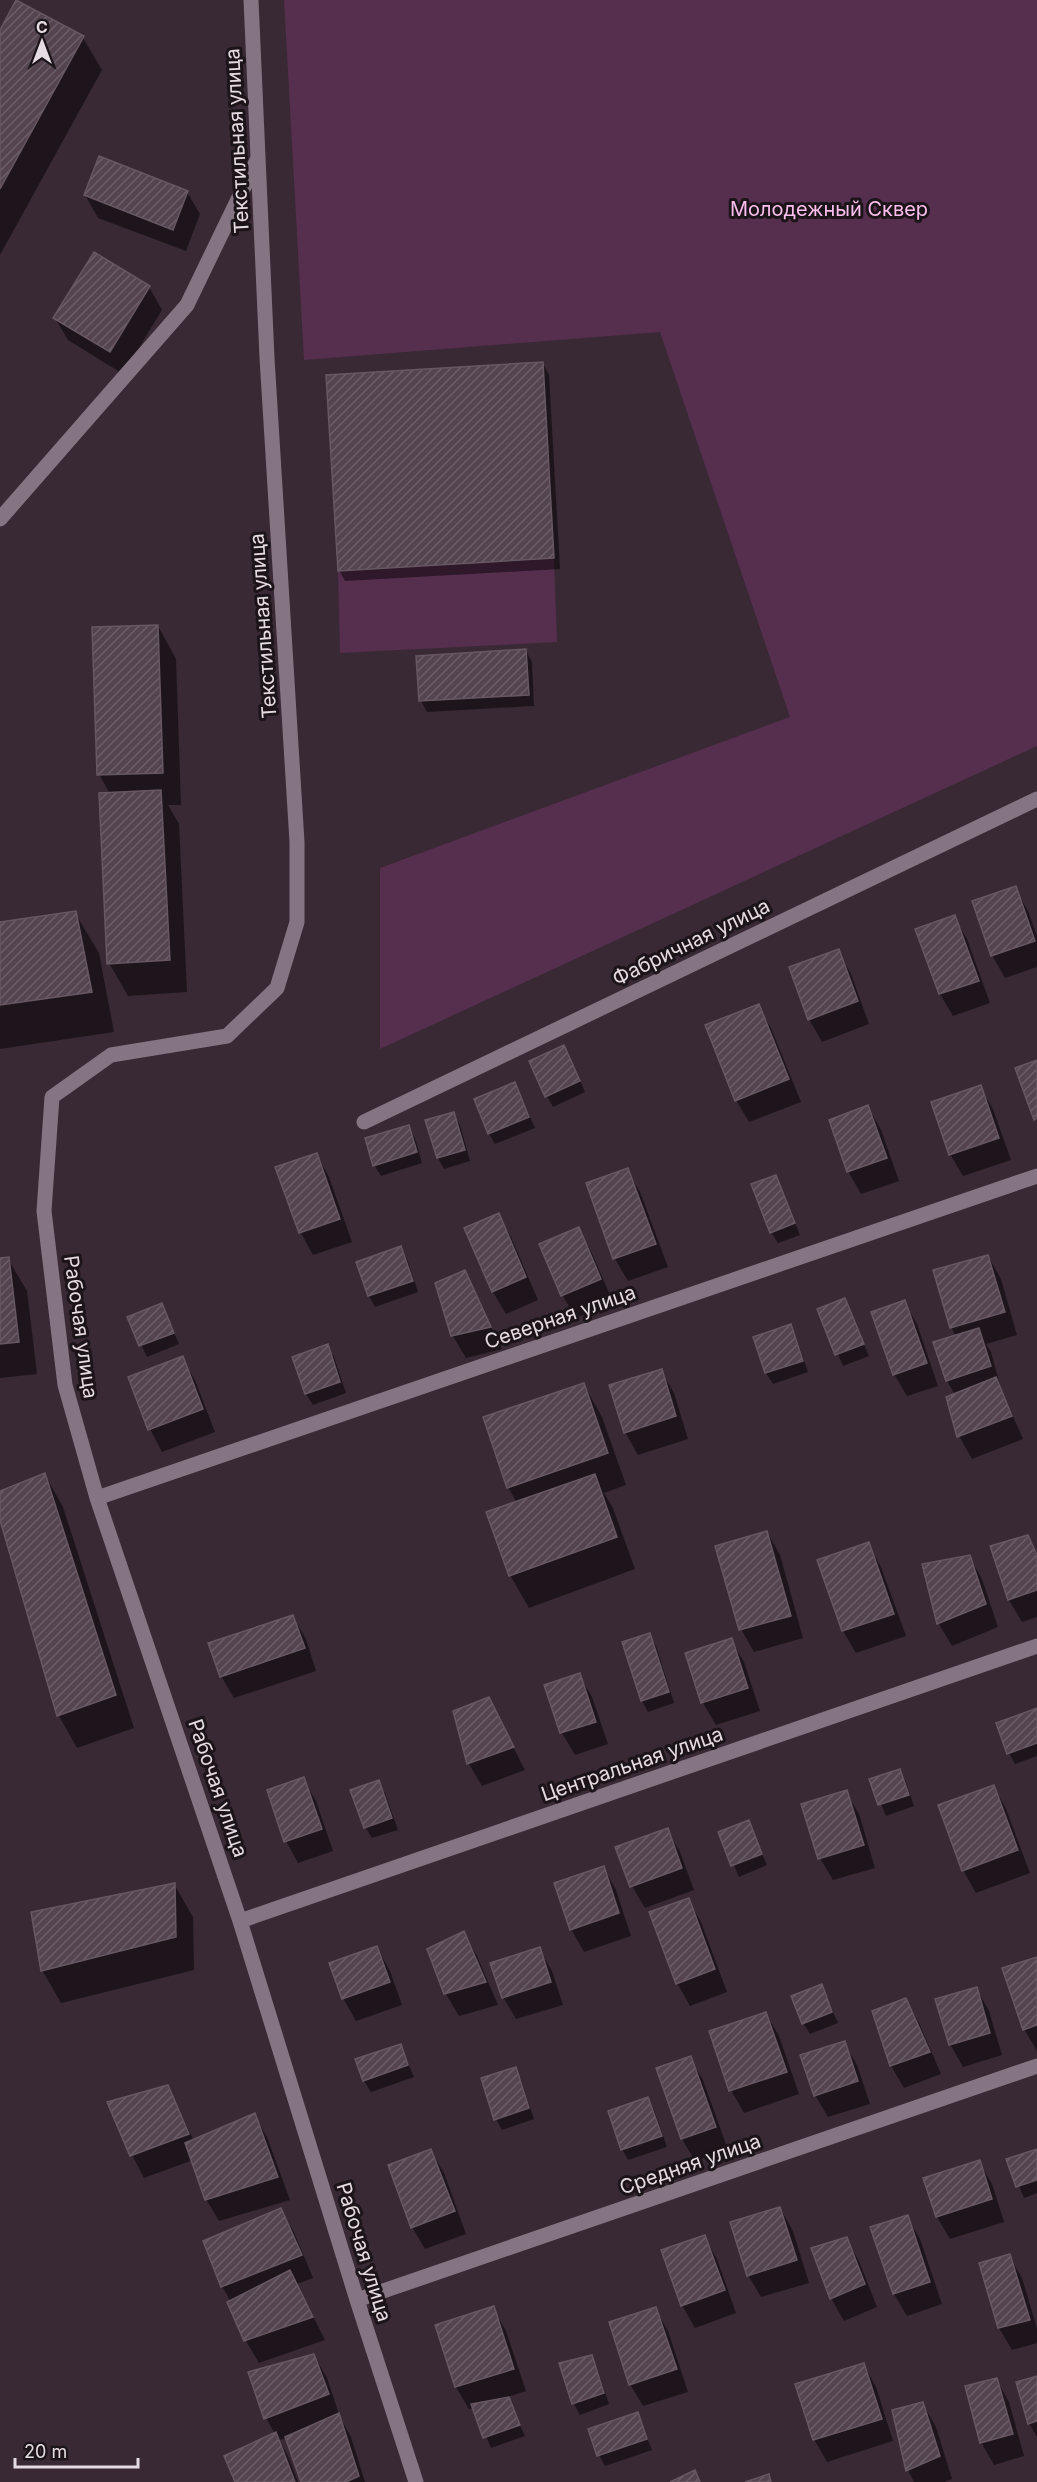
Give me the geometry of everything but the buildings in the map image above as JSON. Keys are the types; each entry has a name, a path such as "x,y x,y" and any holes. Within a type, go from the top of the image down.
{"street":[{"name":"Текстильная улица","path":"51,1096 111,1055 227,1036 277,988 297,922 297,842 267,358 251,0"},
{"path":"0,519 188,305 259,156"},
{"name":"Фабричная улица","path":"364,1122 1037,799"},
{"name":"Рабочая улица","path":"51,1096 44,1211 65,1385 97,1498 240,1921 357,2300 416,2482"},
{"name":"Северная улица","path":"97,1498 1037,1176"},
{"name":"Центральная улица","path":"240,1921 1037,1646"},
{"name":"Средняя улица","path":"357,2300 1037,2066"}],"green space":[{"name":"Молодежный Сквер","path":"284,0 1037,0 1037,746 380,1049 380,868 790,717 660,332 304,360"},
{"path":"554,558 557,642 340,653 338,571"}]}
